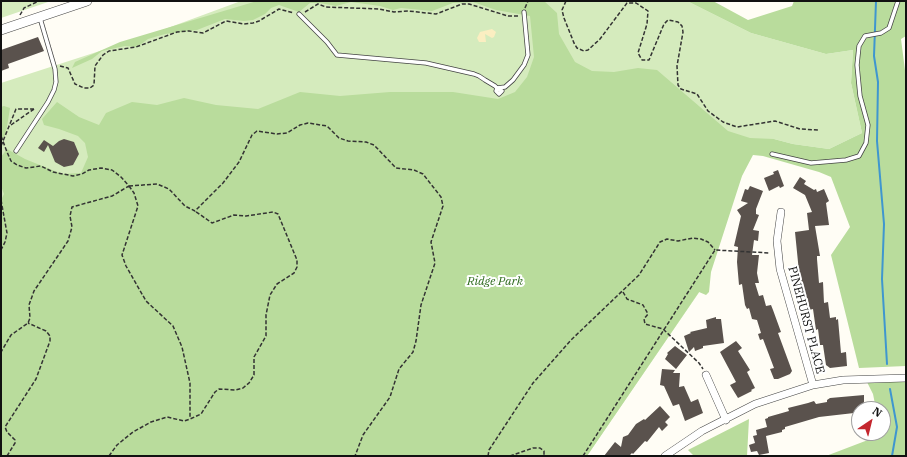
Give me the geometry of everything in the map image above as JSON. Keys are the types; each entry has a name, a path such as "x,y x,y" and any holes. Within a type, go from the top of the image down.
{"street":[{"path":"1,30 87,1"},
{"name":"PINEHURST PLACE","path":"781,212 777,241 780,269 813,385"},
{"path":"706,375 726,420"},
{"path":"665,456 702,431 755,404 813,385 855,379 906,378"}],"lane":[{"path":"772,154 811,163 846,160 859,156 866,143 868,125 860,96 858,58 859,46 865,36 880,34 890,28 898,1"},
{"path":"299,14 327,42 337,55 426,63 474,74 502,91 524,65 528,55 524,12"},
{"path":"16,151 54,90 55,68 39,17"},
{"path":"498,88 505,87"}],"path":[{"path":"20,15 24,8 39,1"},
{"path":"55,68 65,66 68,68 76,84 84,88 90,88 94,85 95,66 103,55 110,51 136,47 177,32 189,31 203,33 226,21 244,24 253,23 259,21 279,8 299,14 318,4 326,7 379,8 394,12 408,11 436,14 462,4 469,4 508,16 517,17 524,12 528,1"},
{"path":"566,1 562,10 577,48 584,51 588,50 600,39 626,3 636,3 648,11 638,52 642,60 649,60 664,24 668,20 678,22 682,26 683,32 677,66 678,85 681,89 697,94 708,111 722,122 737,128 775,121 800,129 818,130"},
{"path":"1,146 11,125 16,109 34,109 11,125"},
{"path":"195,211 223,183 239,162 252,135 257,131 277,134 287,133 300,124 308,123 327,126 340,138 348,141 366,142 374,145 396,168 414,170 423,174 441,197 442,206 431,242 435,263 421,305 413,352 399,369 390,397 363,435 355,456"},
{"path":"1,136 11,161 16,165 26,168 41,166 53,172 73,176 82,174 89,170 101,168 112,170 121,177 134,193 138,206 122,255 126,266 146,301 173,326 182,347 190,383 190,418"},
{"path":"1,352 11,335 28,323 30,318 29,305 34,292 68,241 72,227 70,216 72,207 112,196 129,186 157,184 169,189 185,206 212,223 234,215 246,216 273,212 278,214 297,260 297,268 294,273 277,284 270,295 266,315 266,336 254,357 254,375 249,383 243,388 235,390 219,390 215,392 201,414 184,421 167,417 151,422 133,432 117,445 109,456"},
{"path":"1,200 7,233 1,250"},
{"path":"488,456 489,450 533,383 571,340 623,292 639,275 663,239 678,241 693,238 701,239 708,242 715,250 778,254"},
{"path":"583,456 715,250"},
{"path":"623,292 627,299 643,305 648,314 644,319 645,324 663,329 699,363 706,375"},
{"path":"7,456 15,443 15,440 7,432 5,427 36,379 50,341 50,336 46,331 28,323"},
{"path":"510,456 533,448 540,448 544,451 544,456"}],"green space":[{"path":"1,1 51,1 1,18"},
{"name":"Ridge Park","path":"241,1 687,1 751,33 826,54 853,50 851,83 862,133 829,149 793,144 774,139 751,150 700,291 587,456 1,456 1,83 146,36"},
{"name":"Ridge Park","path":"257,1 544,1 557,13 559,34 575,62 592,71 614,72 638,68 657,70 728,131 750,138 774,139 793,144 829,149 862,133 851,83 853,50 826,54 751,33 687,1 713,1 748,20 792,6 794,1 906,1 906,36 901,39 906,78 906,366 859,368 831,255 850,227 831,177 819,172 763,156 753,155 742,176 711,272 709,292 706,295 699,292 587,456 1,456 1,200 4,194 1,186 1,157 7,149 25,159 62,174 81,173 88,157 85,143 78,136 44,125 42,119 57,102 79,117 99,125 106,113 132,102 157,105 184,98 216,105 258,109 300,92 340,96 390,92 453,92 498,99 515,92 527,77 534,57 530,16 496,10 473,2 453,3 432,11 401,8 393,10 380,6 351,2 336,6 310,3 299,12 279,5 271,8 265,14 253,20 244,21 225,19 197,30 165,34 148,39 137,47 125,46 102,51 92,59 72,68 75,62 120,42"},
{"path":"4,106 10,108 6,133 1,142 1,107"},
{"path":"906,381 906,456 826,456 865,441 891,441 891,401 874,401 873,394 867,382"},
{"path":"749,419 747,456 694,456 688,450"}],"sand":[{"path":"492,29 496,32 494,37 492,38 485,34 486,42 479,42 477,38 480,32"}],"building":[{"path":"38,37 44,51 8,64 9,68 1,71 1,50"},
{"path":"64,139 74,142 79,154 73,165 64,167 55,162 48,145 44,152 38,148 44,140 53,146"},
{"path":"778,170 784,186 780,188 779,186 769,191 764,178 774,174 773,172"},
{"path":"800,177 806,181 804,184 814,190 816,189 817,192 824,189 829,201 826,203 829,225 815,226 820,256 817,256 819,283 823,282 824,303 828,302 830,318 836,317 836,320 838,319 841,353 846,352 847,366 830,368 826,365 823,345 820,345 818,329 816,330 813,309 809,310 808,299 804,295 803,282 800,282 795,232 809,230 807,213 812,212 805,195 793,188"},
{"path":"750,186 763,191 756,209 756,214 759,215 753,230 759,231 758,241 754,240 752,255 759,255 757,273 759,283 755,283 759,296 763,295 766,306 771,305 781,332 778,333 792,371 790,374 778,379 774,379 770,369 774,368 763,339 760,340 758,334 761,333 757,320 752,319 749,308 747,309 745,305 742,284 739,285 737,262 738,247 734,246 741,216 737,210 748,203 741,201 745,189 748,190"},
{"path":"716,317 716,319 721,319 724,343 703,346 703,348 695,351 694,347 689,352 684,336 691,333 690,332 707,328 706,320"},
{"path":"736,341 742,348 738,351 750,370 747,372 755,388 738,398 730,385 736,382 720,352"},
{"path":"675,346 687,355 676,369 665,359 668,354 667,353"},
{"path":"662,369 675,370 673,373 680,373 679,387 684,386 691,402 698,399 703,413 685,421 679,404 673,406 664,386 660,385"},
{"path":"864,395 864,401 851,401 851,413 819,417 785,427 782,432 766,436 769,453 759,455 757,451 751,452 749,445 755,443 753,436 757,435 756,430 767,427 765,419 789,411 788,408 814,401 816,404 827,402 830,398"},
{"path":"660,406 670,417 665,422 668,425 662,431 659,427 647,442 645,441 633,454 632,453 629,456 604,456 615,442 621,447 623,437 628,435 636,424 644,419 645,420"}],"waterway":[{"path":"876,1 874,56 878,82 877,141 884,224 882,279 887,364"},
{"path":"890,389 897,427 892,456"}]}
